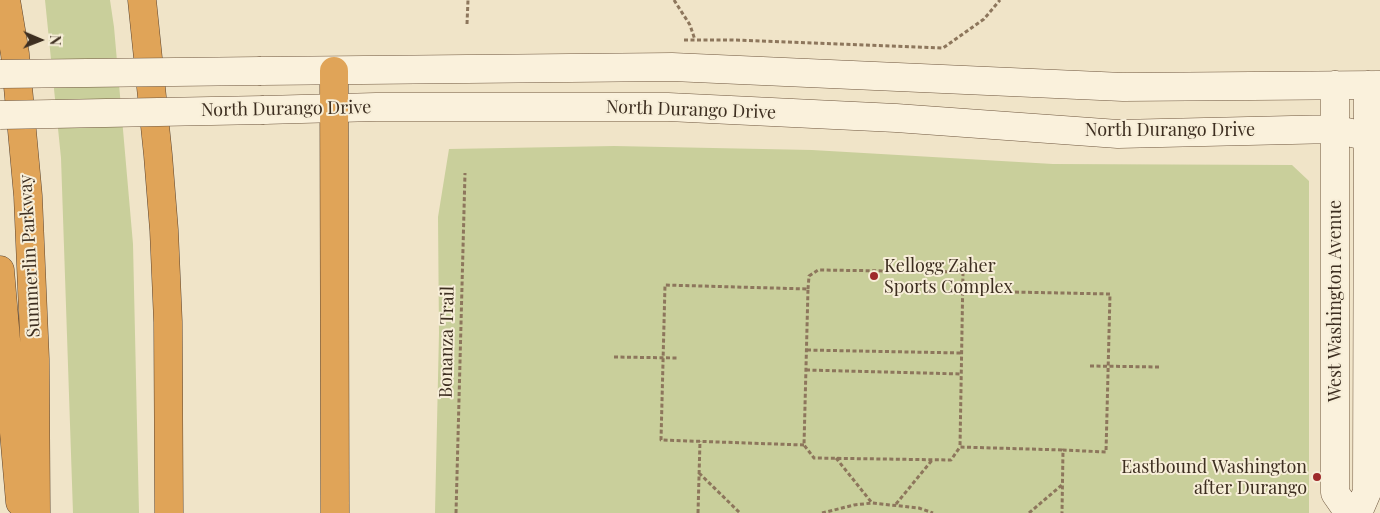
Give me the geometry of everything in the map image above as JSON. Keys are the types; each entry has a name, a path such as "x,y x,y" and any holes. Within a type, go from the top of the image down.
{"highway":[{"name":"Summerlin Parkway","path":"6,0 15,54 28,196 36,360 36,513"},
{"path":"142,0 164,230 168,322 169,513"},
{"path":"334,70 335,513"},
{"path":"0,270 20,513"}],"main road":[{"path":"0,74 672,67 1124,87 1374,85"},
{"name":"West Washington Avenue","path":"1335,85 1335,493 1349,513"},
{"name":"West Washington Avenue","path":"1358,513 1367,492 1374,85"},
{"name":"North Durango Drive","path":"0,115 334,108 668,108 896,118 1118,134 1335,129 1374,137"}],"path":[{"path":"467,24 468,0"},
{"path":"674,0 690,25 695,40"},
{"path":"943,48 984,19 1000,0"},
{"name":"Bonanza Trail","path":"456,513 465,173"},
{"path":"818,270 963,272 963,290 960,447 951,460 814,458 804,445 809,276 818,270"},
{"path":"804,445 661,440 663,358 665,285 808,289"},
{"path":"960,447 1106,452 1110,294 963,290"},
{"path":"807,350 962,353"},
{"path":"614,357 678,358"},
{"path":"1090,366 1161,367"},
{"path":"806,370 961,374"},
{"path":"698,513 700,441"},
{"path":"1062,513 1064,450"},
{"path":"835,458 872,503"},
{"path":"896,505 933,459"},
{"path":"699,473 740,513"},
{"path":"1029,513 1063,484"},
{"path":"822,513 854,505 872,503 919,508 933,513"}],"green space":[{"path":"45,0 110,0 133,244 139,513 73,513 61,158"},
{"name":"Kellogg Zaher Sports Complex","path":"614,146 812,150 1053,164 1292,165 1309,181 1309,513 435,513 439,333 438,217 449,149"}],"place":[{"name":"Kellogg Zaher Sports Complex","path":"874,276"},
{"name":"Eastbound Washington after Durango","path":"1317,477"}]}
